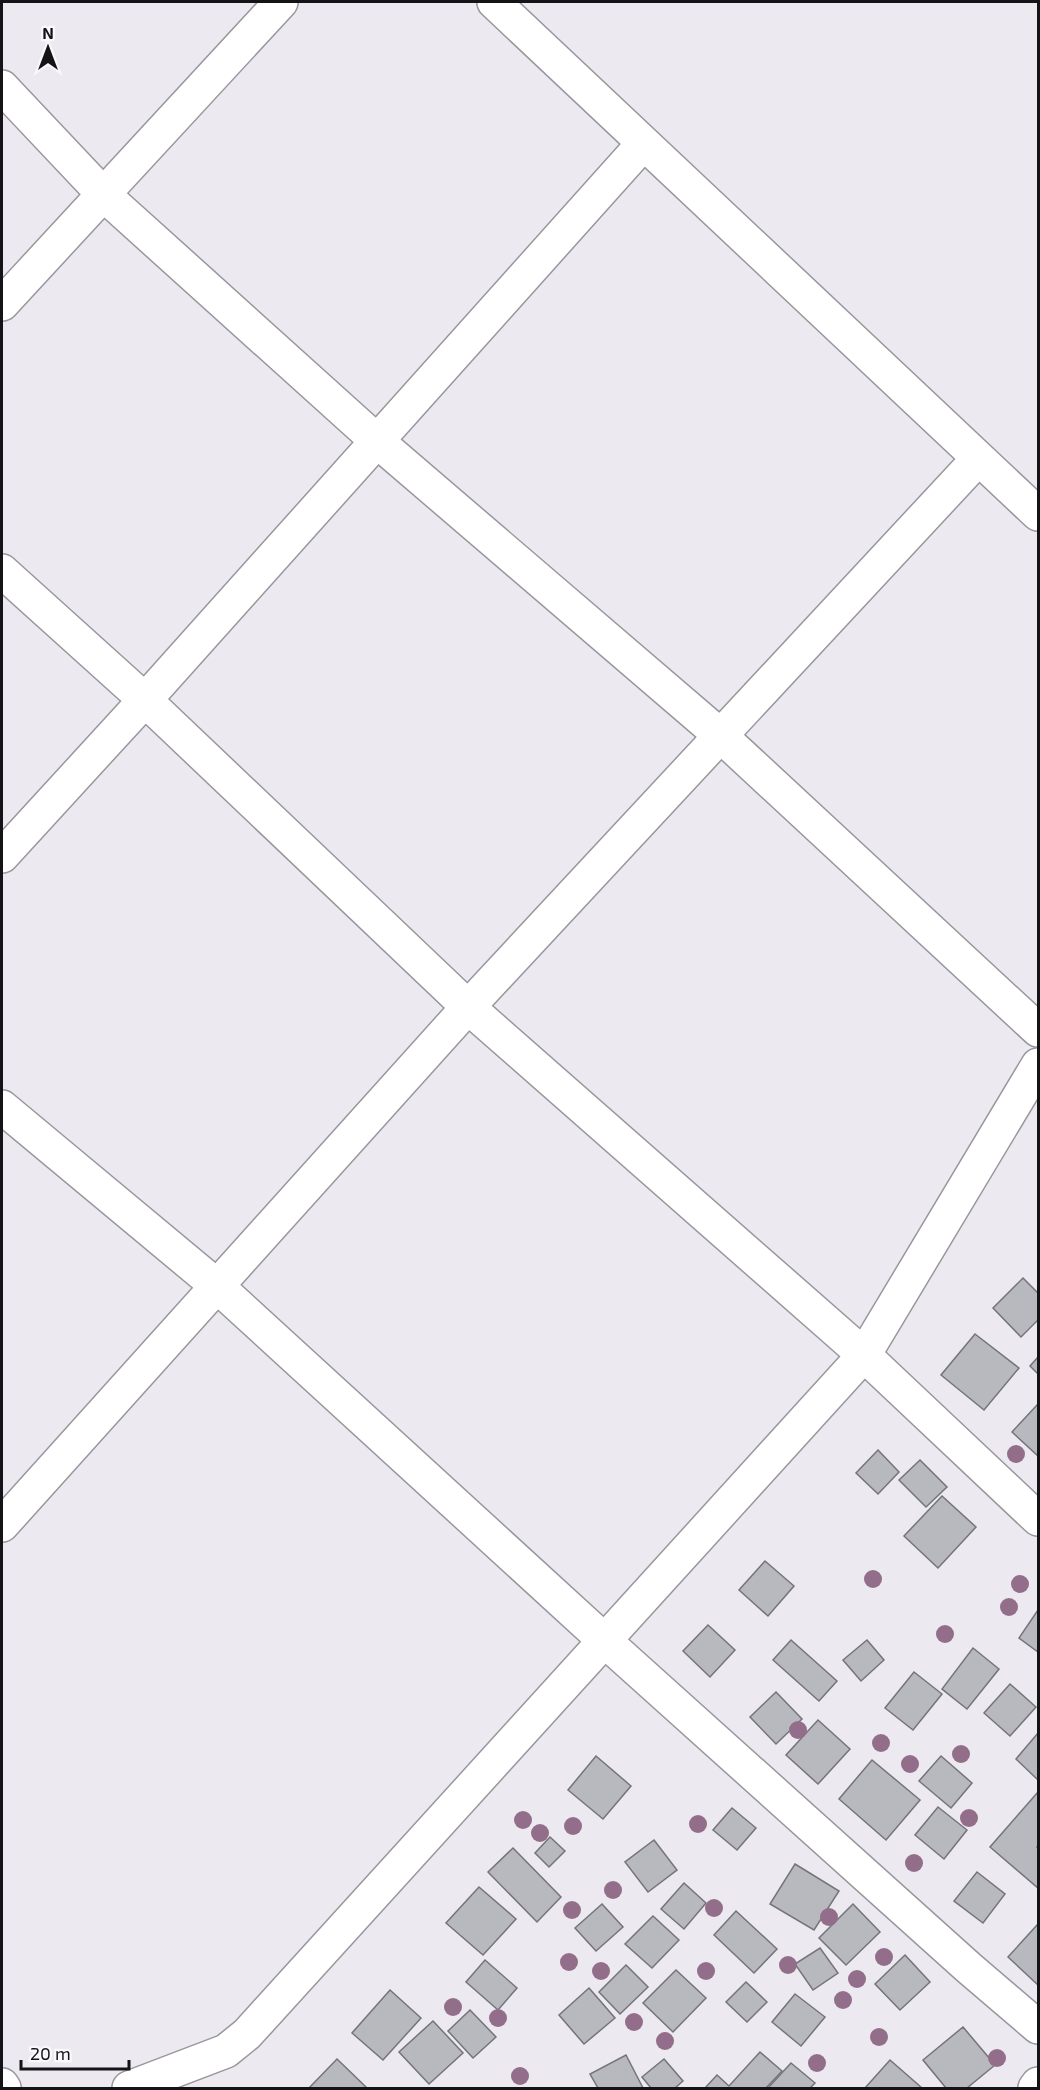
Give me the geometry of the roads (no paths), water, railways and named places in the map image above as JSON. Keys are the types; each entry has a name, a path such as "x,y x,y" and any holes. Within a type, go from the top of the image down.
{"street":[{"path":"2,304 281,2"},
{"path":"494,2 1038,514"},
{"path":"2,87 103,194 377,441 721,736 1038,1030"},
{"path":"2,856 145,700 643,144"},
{"path":"2,1525 468,1007 978,459"},
{"path":"2,571 145,700 468,1007 864,1355 1038,1519"},
{"path":"129,2088 226,2051 247,2034 864,1355 1038,1065"},
{"path":"2,1107 217,1286 605,1641 969,1968 1038,2027"},
{"path":"1035,2088 1038,2084"}]}
